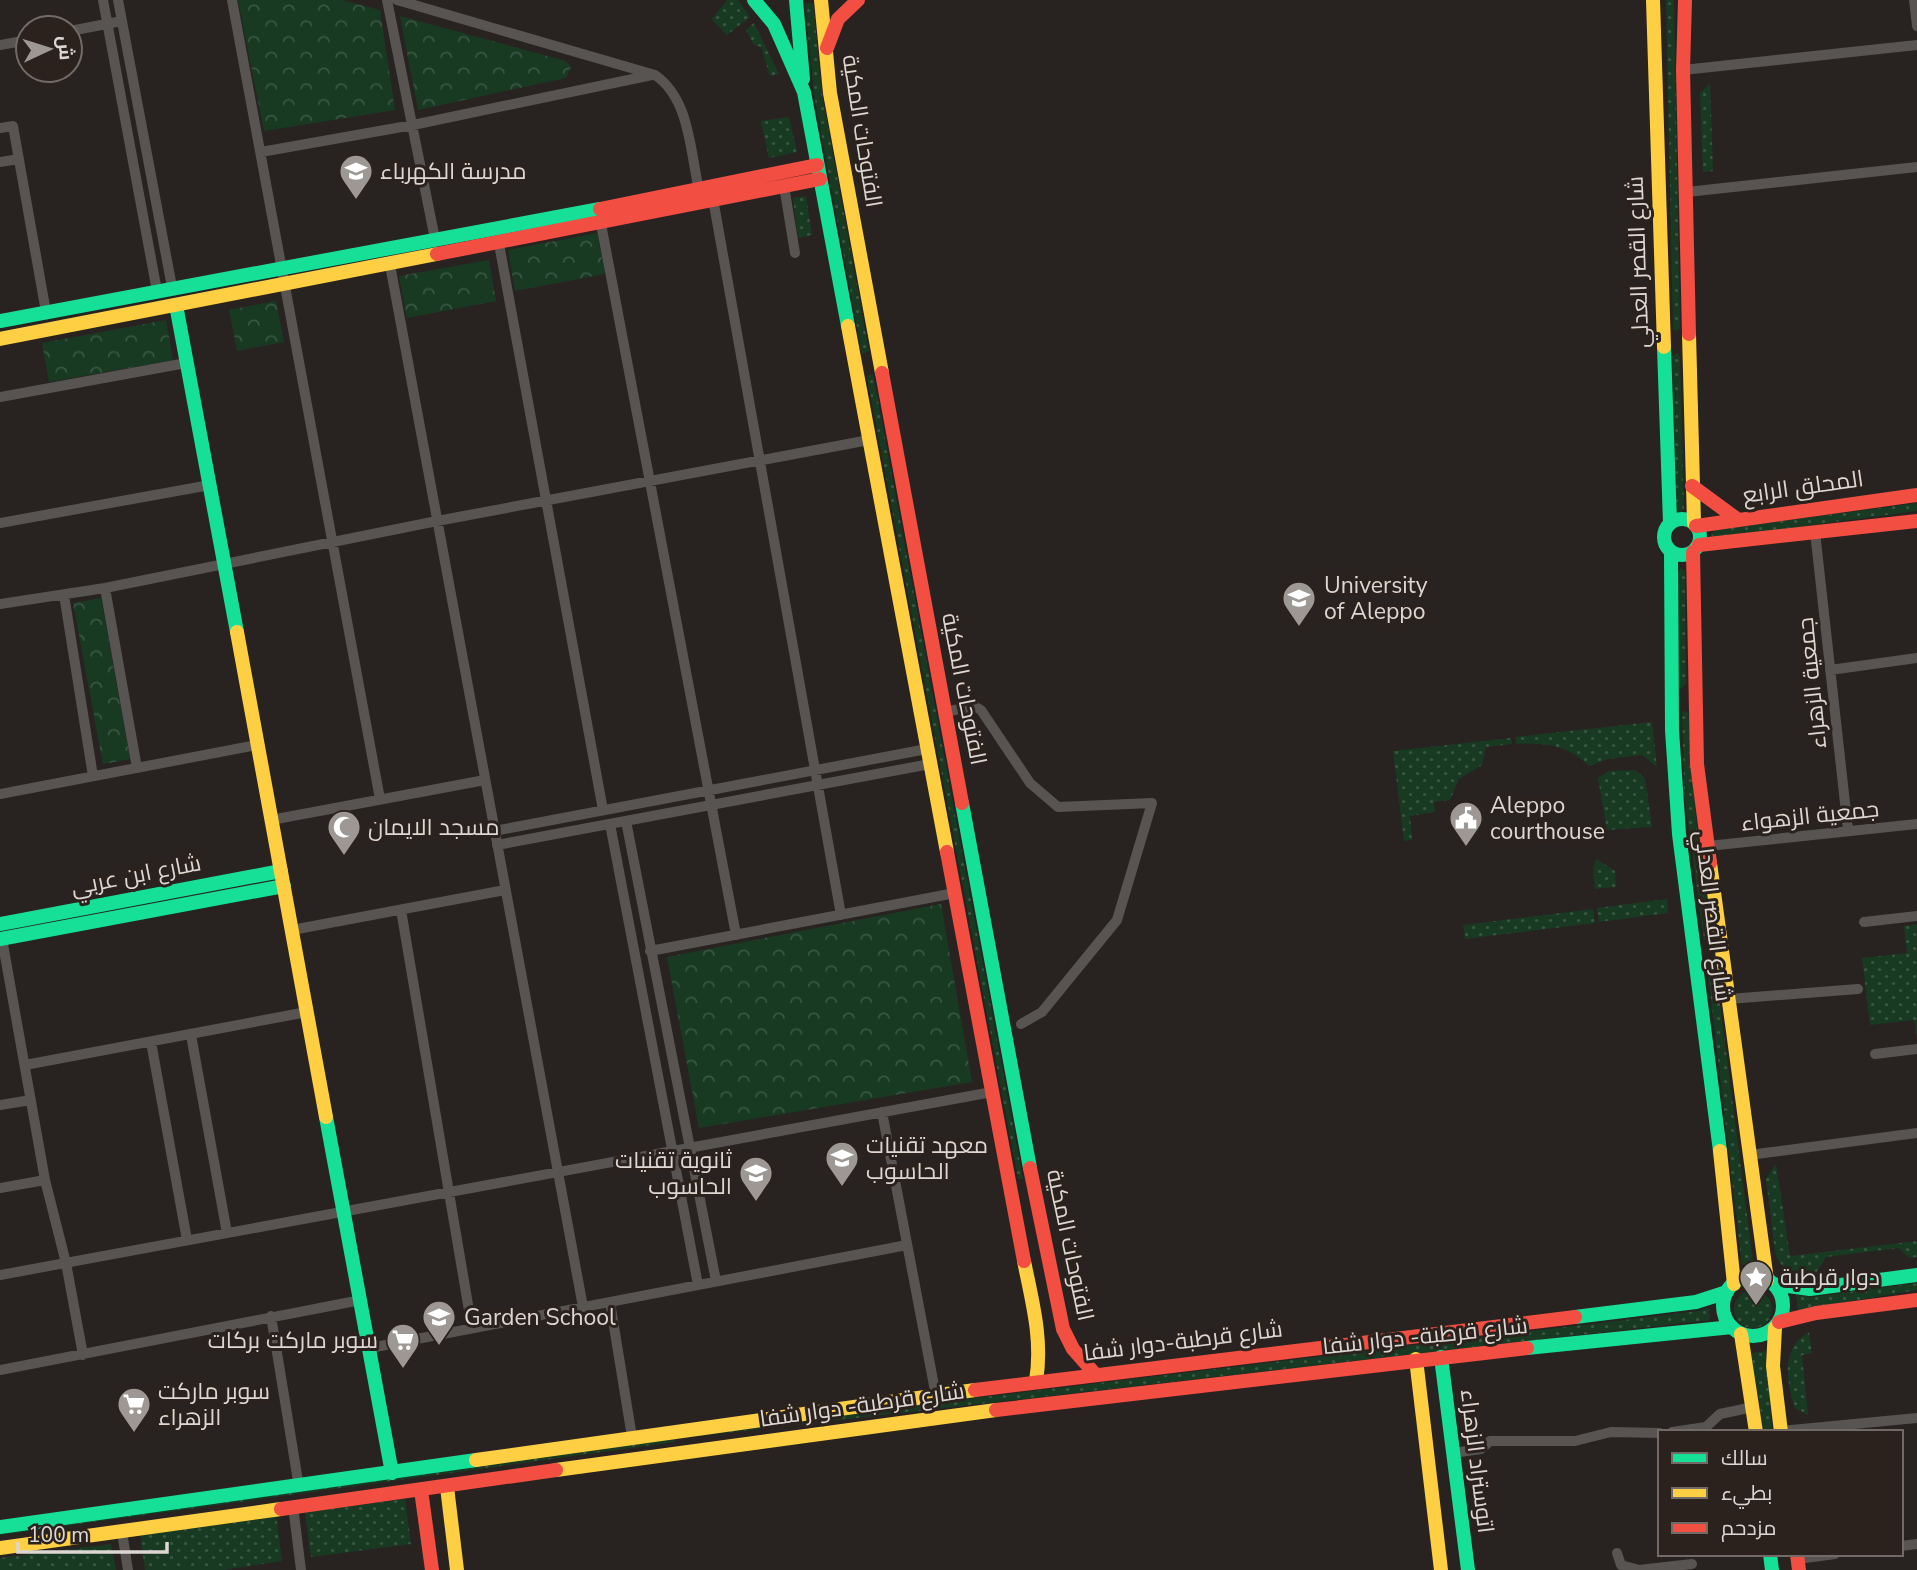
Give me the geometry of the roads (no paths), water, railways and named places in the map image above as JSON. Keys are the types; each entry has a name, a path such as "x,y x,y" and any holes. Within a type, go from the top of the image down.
{"street":[{"path":"103,0 164,289"},
{"path":"118,0 164,289"},
{"path":"232,0 380,799"},
{"path":"387,0 435,239"},
{"path":"397,0 655,75 671,86 680,104 699,190 713,200 841,915"},
{"path":"754,0 774,24 804,92"},
{"path":"796,0 804,92 1039,1342 1041,1358 1036,1381"},
{"name":"الفتوحات المكية","path":"821,0 830,93 1034,1190 1063,1329 1073,1349 1095,1374"},
{"path":"825,52 838,19 858,0"},
{"name":"شارع القصر العدلي","path":"1653,0 1662,342 1670,523"},
{"path":"1685,0 1692,486 1695,524 1700,537 1696,548 1681,556 1671,552 1663,538 1670,523 1684,519 1695,524"},
{"path":"1914,0 1917,26"},
{"path":"84,28 122,21"},
{"path":"1684,70 1917,46"},
{"path":"261,152 413,125 655,75"},
{"path":"0,128 13,126 46,312"},
{"path":"0,162 19,159"},
{"path":"1687,192 1917,167"},
{"path":"0,321 699,190 819,172"},
{"path":"0,339 601,224 784,186 819,172"},
{"path":"784,186 795,253"},
{"path":"601,224 736,935"},
{"path":"499,244 603,810"},
{"path":"390,265 583,1307"},
{"path":"176,305 392,1473"},
{"path":"1662,342 1690,341"},
{"path":"0,397 186,363"},
{"path":"856,367 880,363"},
{"path":"0,604 106,589 437,520 869,440"},
{"path":"0,523 210,485"},
{"path":"1692,486 1718,508 1737,519"},
{"name":"المحلق الرابع","path":"1695,524 1917,495"},
{"name":"المحلق الرابع","path":"1696,548 1917,521"},
{"name":"جمعية الزهراء","path":"1815,533 1848,830"},
{"name":"شارع القصر العدلي","path":"1696,548 1694,699 1697,764 1749,1155 1770,1282"},
{"name":"شارع القصر العدلي","path":"1671,552 1671,700 1679,834 1734,1255 1731,1288"},
{"path":"106,589 137,768"},
{"path":"64,595 93,776"},
{"path":"1830,670 1917,658"},
{"path":"1671,700 1694,699"},
{"path":"945,712 974,706 981,710 1030,783 1058,807 1152,803 1117,919 1042,1012 1021,1024"},
{"path":"0,794 257,745"},
{"path":"494,831 815,771 929,757"},
{"path":"497,845 818,785 929,757"},
{"path":"271,820 485,779"},
{"path":"626,821 716,1282"},
{"path":"610,824 698,1285"},
{"name":"جمعية الزهواء","path":"1708,846 1917,824"},
{"path":"83,1356 66,1263 46,1180 0,930 282,878"},
{"path":"292,930 505,890"},
{"path":"650,951 954,893"},
{"path":"401,910 472,1328"},
{"path":"1864,922 1917,916"},
{"path":"1695,954 1721,950"},
{"name":"شارع القصر العدلي","path":"1729,999 1858,989"},
{"path":"24,1065 307,1012"},
{"path":"191,1035 228,1233"},
{"path":"151,1042 187,1240"},
{"path":"1875,1054 1917,1049"},
{"path":"0,1275 992,1092"},
{"path":"0,1105 31,1100"},
{"path":"882,1112 936,1396"},
{"path":"1749,1155 1917,1133"},
{"path":"0,1188 46,1180"},
{"path":"1011,1195 1034,1190"},
{"path":"370,1348 907,1245"},
{"path":"1756,1430 1736,1330 1724,1310 1731,1288 1750,1277 1810,1289 1917,1275"},
{"path":"1770,1282 1783,1302 1777,1325 1773,1366 1781,1430"},
{"name":"شارع قرطبة-دوار شفا","path":"0,1527 299,1487 683,1429 1036,1381 1696,1302 1731,1288"},
{"path":"0,1370 362,1300"},
{"path":"1736,1330 1753,1336 1777,1325 1816,1313 1917,1300"},
{"path":"610,1302 632,1437"},
{"path":"271,1316 299,1487"},
{"name":"شارع قرطبة- دوار شفا","path":"0,1548 905,1421 1416,1359 1736,1330"},
{"name":"اتوستراد الزهراء","path":"1441,1357 1468,1570"},
{"name":"اتوستراد الزهراء","path":"1416,1359 1441,1570"},
{"path":"901,1400 905,1421"},
{"path":"1707,1430 1720,1414 1753,1408"},
{"path":"1791,1430 1917,1418"},
{"path":"683,1429 686,1452"},
{"path":"1453,1454 1481,1449 1490,1441 1575,1441 1611,1432 1658,1433"},
{"path":"447,1487 457,1570"},
{"path":"421,1490 432,1570"},
{"path":"194,1501 197,1521"},
{"path":"293,1506 301,1570"},
{"path":"122,1532 128,1570"},
{"path":"1617,1553 1621,1565 1639,1570 1693,1563"},
{"path":"1798,1561 1824,1556"}],"place":[{"name":"مدرسة الكهرباء","path":"356,201"},
{"name":"University of Aleppo","path":"1299,628"},
{"name":"Aleppo courthouse","path":"1466,848"},
{"name":"مسجد الايمان","path":"344,857"},
{"name":"معهد تقنيات الحاسوب","path":"842,1188"},
{"name":"ثانوية تقنيات الحاسوب","path":"756,1203"},
{"name":"دوار قرطبة","path":"1756,1307"},
{"name":"Garden School","path":"439,1347"},
{"name":"سوبر ماركت بركات","path":"403,1370"},
{"name":"سوبر ماركت الزهراء","path":"134,1434"}]}
